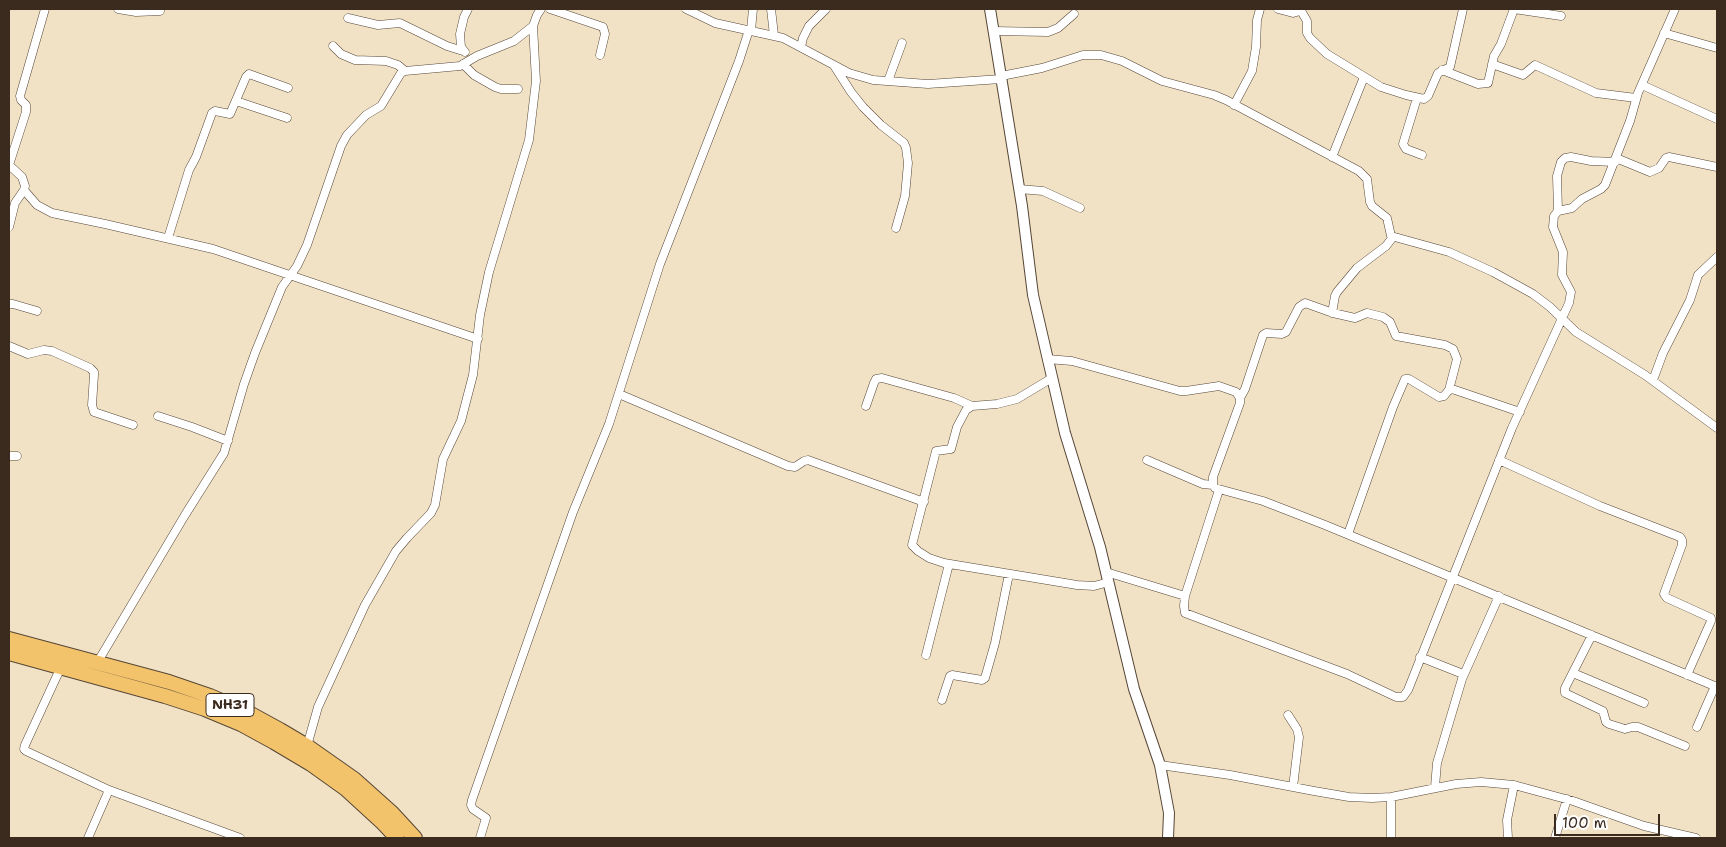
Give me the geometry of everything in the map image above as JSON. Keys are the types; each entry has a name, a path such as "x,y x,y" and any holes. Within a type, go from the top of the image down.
{"highway":[{"name":"NH31","path":"9,639 169,682 210,696 247,712 307,746 354,779 392,813 415,838"},
{"name":"NH31","path":"9,653 165,696 205,709 241,724 310,764 346,789 397,838"}],"street":[{"path":"9,227 15,203 24,190 22,177 9,165 26,112 26,105 20,96 45,9"},
{"path":"118,9 136,12 160,11"},
{"path":"463,51 460,34 468,9"},
{"path":"307,746 316,712 364,605 396,551 434,509 443,458 446,449 459,429 465,410 473,374 480,315 489,272 529,140 536,81 534,26 537,14 541,9"},
{"path":"550,9 603,27 605,34 600,55"},
{"path":"686,9 714,23 774,35 801,47 835,67 860,76 888,81 909,84 944,84 1001,78 1083,55 1101,55 1122,61 1150,77 1214,95 1352,166 1365,176 1369,184 1370,202 1372,206 1387,218 1389,233 1393,237 1450,252 1534,294 1582,337 1653,380 1717,428"},
{"path":"480,838 486,818 473,809 471,805 472,800 560,546 619,394 660,264 739,61 750,30 753,9"},
{"path":"771,9 774,35"},
{"path":"801,47 809,26 826,9"},
{"path":"990,9 1019,189 1033,295 1065,433 1100,547 1134,688 1160,765 1168,813 1168,838"},
{"path":"1234,105 1252,71 1256,47 1256,27 1260,9"},
{"path":"1278,9 1293,13 1300,10 1307,21 1307,33 1310,38 1327,54 1364,78 1381,87 1417,98 1426,98 1436,76 1442,70 1448,69 1451,64 1463,9"},
{"path":"1442,70 1484,85 1490,81 1494,56 1501,44 1514,9 1561,16"},
{"path":"1348,534 1393,407 1405,379 1409,379 1439,397 1444,396 1449,390 1456,359 1452,349 1445,345 1396,336 1390,322 1383,317 1366,312 1355,318 1302,304 1299,306 1286,332 1282,334 1265,334 1240,398 1240,403 1213,477 1216,487 1208,521 1185,596 1184,609 1188,615 1347,674 1396,697 1406,694 1499,460 1569,303 1571,292 1562,275 1562,246 1554,227 1554,216 1558,211 1572,208 1585,197 1601,189 1608,179 1630,121 1636,98 1675,9"},
{"path":"994,31 1048,32 1058,28 1074,14"},
{"path":"348,18 378,25 400,23 447,46 463,51 472,58"},
{"path":"97,663 185,515 218,464 228,442 248,370 276,298 301,259 344,140 362,118 381,106 398,77 405,71 463,64 472,58 514,41 534,26"},
{"path":"1664,33 1717,48"},
{"path":"888,81 902,43"},
{"path":"333,46 341,54 355,60 386,61 398,65 405,71"},
{"path":"463,64 474,75 495,87 518,89"},
{"path":"1492,64 1523,75 1535,65 1596,94 1636,98"},
{"path":"835,67 863,107 881,126 904,143 906,148 908,162 905,196 896,228"},
{"path":"168,238 189,170 198,153 212,113 215,111 230,114 249,74 288,88"},
{"path":"1332,157 1344,123 1364,78"},
{"path":"1642,84 1717,119"},
{"path":"1417,98 1403,147 1422,155"},
{"path":"236,101 287,118"},
{"path":"1558,211 1557,176 1564,158 1616,160 1650,172 1659,168 1666,158 1669,157 1717,166"},
{"path":"1019,189 1043,191 1080,208"},
{"path":"24,190 37,205 52,213 168,238 213,250 478,339"},
{"path":"1332,313 1337,292 1357,268 1386,246 1393,237"},
{"path":"1653,380 1663,353 1690,300 1698,275 1717,256"},
{"path":"9,304 37,311"},
{"path":"9,346 28,354 44,350 52,351 90,368 94,372 92,406 94,412 133,425"},
{"path":"1047,359 1072,361 1186,392 1219,386 1236,392 1240,398"},
{"path":"866,406 876,379 882,378 954,398 972,406 997,404 1017,398 1052,378"},
{"path":"1449,390 1520,412"},
{"path":"619,394 788,466 795,467 808,460 924,502"},
{"path":"972,406 966,410 961,418 951,449 936,451 912,545 918,551 929,558 949,564 1083,586 1094,586 1107,577 1185,596"},
{"path":"158,416 192,427 228,442"},
{"path":"1148,460 1203,484 1263,501 1348,534 1716,687 1697,727"},
{"path":"1499,460 1600,506 1680,537 1682,545 1664,594 1667,598 1711,618 1687,675"},
{"path":"926,655 949,564"},
{"path":"942,700 950,676 955,675 982,680 985,678 995,643 1009,574"},
{"path":"1436,788 1439,757 1463,674 1499,596"},
{"path":"1592,635 1564,692 1603,711 1606,722 1609,724 1625,729 1632,726 1638,727 1685,746"},
{"path":"1420,657 1463,674"},
{"path":"61,667 24,748 29,753 109,790 240,838"},
{"path":"1573,673 1644,703"},
{"path":"1288,714 1298,729 1299,737 1293,787"},
{"path":"1160,765 1230,775 1349,797 1391,798 1456,784 1481,782 1514,785 1566,799 1637,824 1696,838"},
{"path":"1508,838 1507,820 1514,785"},
{"path":"88,838 109,790"},
{"path":"1391,798 1391,838"},
{"path":"1555,838 1566,799"}]}
